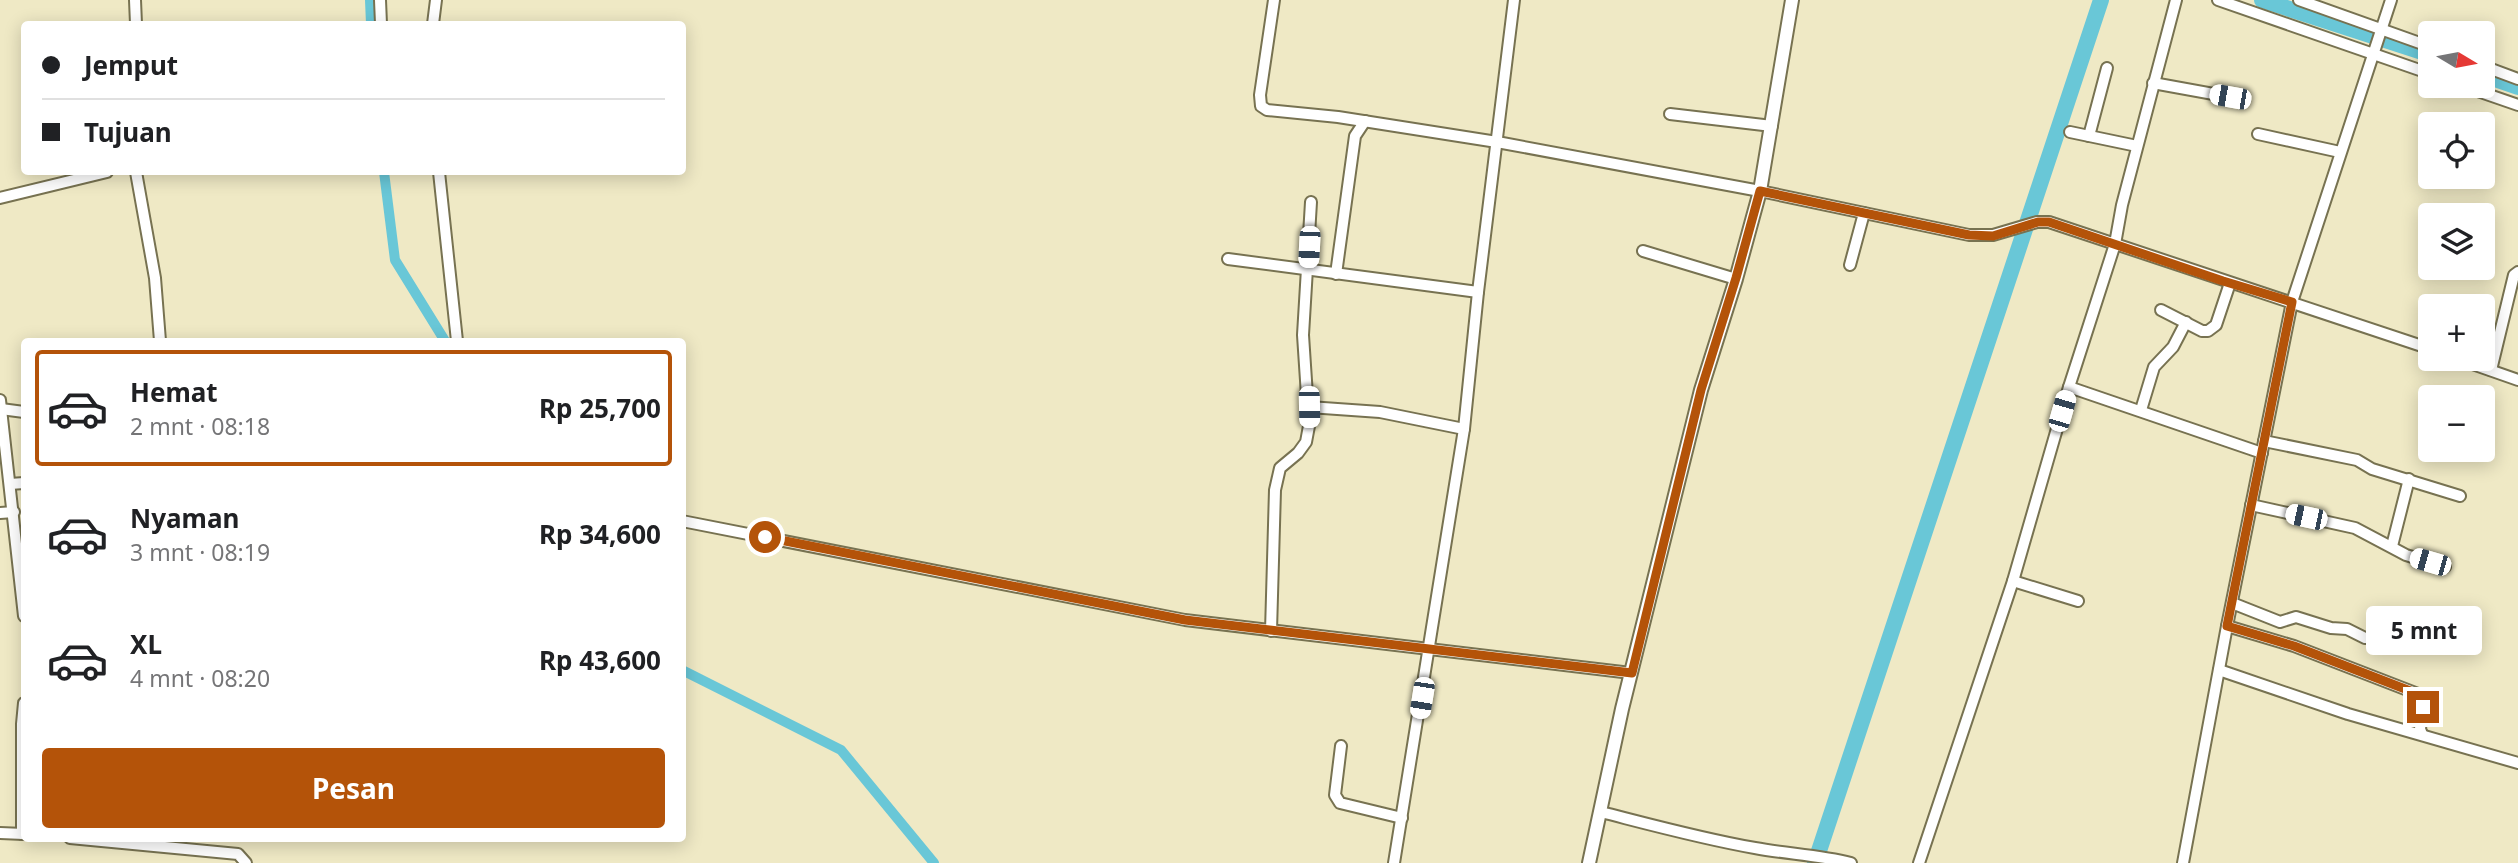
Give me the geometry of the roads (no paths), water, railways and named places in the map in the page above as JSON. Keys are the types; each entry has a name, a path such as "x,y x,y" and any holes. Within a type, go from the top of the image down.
{"street":[{"path":"135,0 136,21"},
{"path":"380,0 381,21"},
{"path":"433,21 436,0"},
{"path":"1274,0 1260,95 1261,106 1272,110 1302,112 1497,142 1760,191 1969,235 1993,236 2032,223 2049,222 2418,345"},
{"path":"1394,863 1464,429 1514,0"},
{"path":"1589,863 1701,390 1760,191 1792,0"},
{"path":"1919,863 2013,581 2069,387 2115,244 2137,146 2176,0"},
{"path":"2218,0 2374,50 2418,69"},
{"path":"2299,0 2418,42"},
{"path":"2183,863 2292,302 2391,0"},
{"path":"2089,136 2107,68"},
{"path":"2496,71 2518,79"},
{"path":"2153,83 2230,97"},
{"path":"2496,98 2518,106"},
{"path":"1670,114 1772,126"},
{"path":"1336,274 1355,136 1365,121"},
{"path":"2070,132 2137,146"},
{"path":"2258,134 2340,152"},
{"path":"0,198 95,175"},
{"path":"137,175 155,278 160,338"},
{"path":"439,175 457,338"},
{"path":"1271,631 1275,490 1280,468 1298,453 1306,442 1309,407 1303,335 1311,202"},
{"path":"1850,265 1864,213"},
{"path":"1643,251 1736,278"},
{"path":"1228,259 1478,292"},
{"path":"2495,353 2514,275 2518,272"},
{"path":"2161,310 2202,331 2212,329 2230,283"},
{"path":"2141,410 2154,367 2173,347 2186,322"},
{"path":"2494,371 2518,380"},
{"path":"2069,387 2262,453"},
{"path":"21,411 1,405 5,470 18,515 21,566"},
{"path":"1309,407 1380,412 1464,429"},
{"path":"2264,441 2348,458 2372,469 2460,496"},
{"path":"2392,546 2409,479"},
{"path":"10,484 21,483"},
{"path":"2251,505 2346,525 2371,534 2406,555 2445,567"},
{"path":"0,513 18,515"},
{"path":"686,521 1185,620 1632,673"},
{"path":"2013,581 2078,601"},
{"path":"2232,603 2271,620 2285,621 2296,617 2331,628 2347,629 2365,638"},
{"path":"2227,626 2294,646 2418,694 2423,700 2420,729 2422,734"},
{"path":"2219,670 2348,714 2518,763"},
{"path":"1341,747 1335,795 1340,803 1402,818"},
{"path":"1601,812 1701,838 1757,849 1822,856 1851,863"},
{"path":"0,833 21,834"},
{"path":"112,842 238,854 246,863"}],"waterway":[{"path":"370,0 371,21"},
{"path":"1815,863 2101,0"},
{"path":"2262,0 2418,51"},
{"path":"2496,79 2518,87"},
{"path":"384,175 395,260 443,338"},
{"path":"686,672 841,750 934,863"}]}
